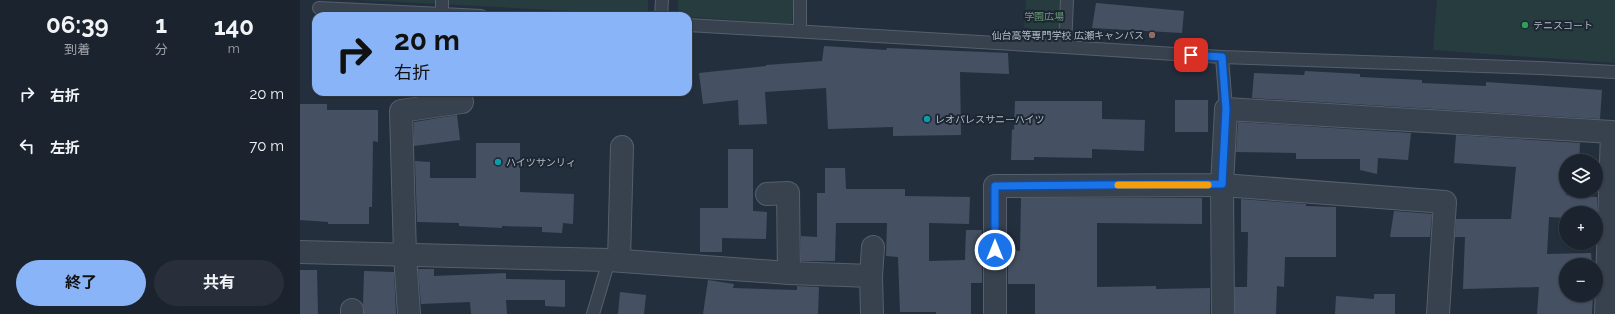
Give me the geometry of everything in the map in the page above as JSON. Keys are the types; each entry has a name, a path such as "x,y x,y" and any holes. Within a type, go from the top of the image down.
{"street":[{"path":"409,314 405,255 401,110 462,102"},
{"path":"1223,314 1222,184 1226,109 1612,132 1606,314"},
{"path":"614,260 622,147"},
{"path":"995,314 995,186 1222,184 1445,202 1438,314"},
{"path":"766,194 788,192 789,273"},
{"path":"872,314 871,276 873,247"},
{"path":"300,252 614,260 789,273 871,276"}],"lane":[{"path":"442,0 442,12"},
{"path":"661,12 662,0"},
{"path":"800,0 800,30"},
{"path":"1065,47 1067,0"},
{"path":"319,8 401,12"},
{"path":"692,25 800,30 1222,57 1615,72"},
{"path":"1222,57 1226,109"},
{"path":"593,314 614,260"}],"green space":[{"path":"360,0 648,0 648,12 590,12"},
{"path":"678,0 794,0 792,25 692,17 692,12 678,12"},
{"name":"学園広場","path":"1026,0 1061,0 1059,36 1024,27"},
{"name":"テニスコート","path":"1437,0 1615,0 1615,63 1433,50"}],"building":[{"path":"1096,3 1184,11 1182,33 1092,28"},
{"path":"824,46 886,50 887,48 1008,53 1009,74 960,72 961,135 893,136 893,127 828,129 826,88 765,92 767,124 739,125 738,100 703,104 699,73 766,65 822,61"},
{"path":"1305,71 1360,74 1360,77 1422,80 1422,83 1486,86 1486,82 1602,90 1600,119 1252,98 1254,73 1304,75"},
{"path":"1175,100 1208,100 1208,132 1175,132"},
{"path":"1015,101 1102,101 1102,119 1145,120 1144,151 1092,149 1092,158 1034,157 1034,160 1011,160"},
{"path":"300,104 327,104 327,110 378,110 378,142 373,141 372,207 369,207 369,224 328,224 328,222 300,220"},
{"path":"457,115 460,140 414,146 414,122"},
{"path":"1238,122 1411,133 1408,160 1378,158 1377,174 1360,170 1360,159 1296,159 1296,153 1236,152"},
{"path":"1456,135 1580,143 1579,154 1559,154 1559,198 1597,198 1597,206 1559,206 1559,218 1549,217 1547,254 1591,253 1591,258 1559,258 1559,302 1593,302 1592,314 1537,314 1539,287 1463,289 1465,237 1455,237 1456,219 1511,219 1516,167 1454,163"},
{"path":"476,143 520,143 520,192 574,194 573,224 563,223 562,233 542,232 542,227 502,226 502,228 459,226 459,223 417,222 415,161 430,162 430,178 476,178"},
{"path":"728,149 753,149 753,211 767,212 766,239 722,238 722,252 700,252 700,208 728,208"},
{"path":"825,168 845,168 846,189 905,189 905,196 970,197 969,224 929,223 929,261 965,260 966,230 982,230 982,283 971,283 971,314 900,312 898,257 886,256 887,223 836,223 835,261 801,261 801,236 817,237 817,193 825,193"},
{"path":"1021,198 1202,198 1202,224 1097,223 1097,287 1156,286 1156,289 1210,288 1210,314 1035,314 1035,284 1008,284 1008,250 1020,251"},
{"path":"1241,199 1306,204 1306,206 1336,207 1336,257 1285,257 1284,287 1277,286 1276,314 1235,314 1235,287 1247,287 1248,232 1241,232"},
{"path":"1394,211 1432,214 1430,237 1390,237"},
{"path":"418,269 434,269 434,276 506,273 506,279 565,280 565,307 545,306 545,300 506,300 507,314 471,314 470,302 421,304"},
{"path":"300,270 317,270 318,314 300,314"},
{"path":"364,271 394,272 396,314 364,314"},
{"path":"708,280 734,284 733,288 797,290 797,286 819,287 818,314 703,314"},
{"path":"620,292 646,295 644,314 618,314"},
{"path":"1374,294 1395,294 1395,314 1335,314 1336,296 1374,299"}],"slow traffic":[{"path":"1118,185 1208,185"}],"place":[{"name":"テニスコート","path":"1525,25"},
{"name":"仙台高等専門学校 広瀬キャンパス","path":"1152,35"},
{"name":"レオパレスサニーハイツ","path":"927,119"},
{"name":"ハイツサンリィ","path":"498,162"}],"route":[{"path":"995,250 995,186 1222,184 1226,109 1222,57 1191,55"}]}
